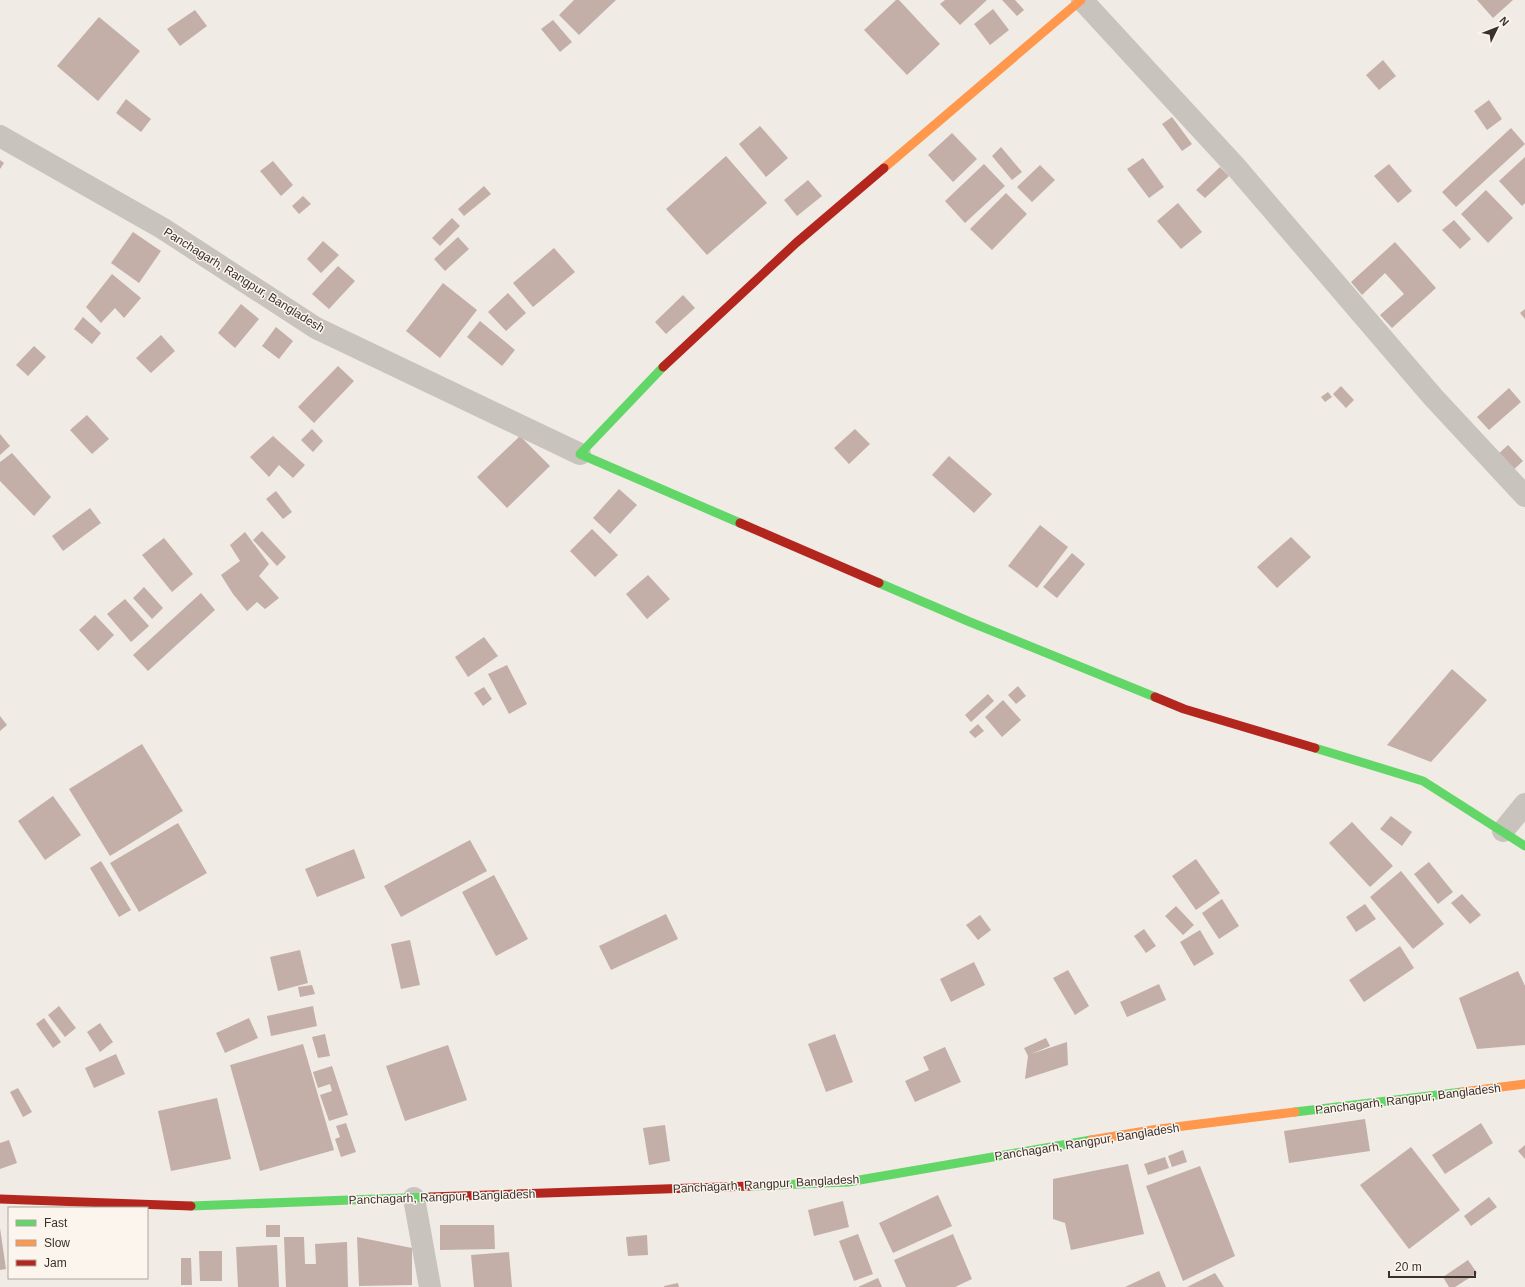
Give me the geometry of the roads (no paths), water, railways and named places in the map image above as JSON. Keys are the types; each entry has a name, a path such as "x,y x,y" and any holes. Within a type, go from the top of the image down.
{"street":[{"path":"1525,496 1432,397 1235,166 1081,0 796,243 671,358 580,454 970,622 1184,709 1423,782 1525,846"},
{"name":"Panchagarh, Rangpur, Bangladesh","path":"0,136 162,228 316,328 580,454"},
{"path":"1503,832 1525,804"},
{"name":"Panchagarh, Rangpur, Bangladesh","path":"0,1199 189,1206 848,1182 1152,1130 1525,1084"},
{"path":"414,1198 430,1287"}]}
